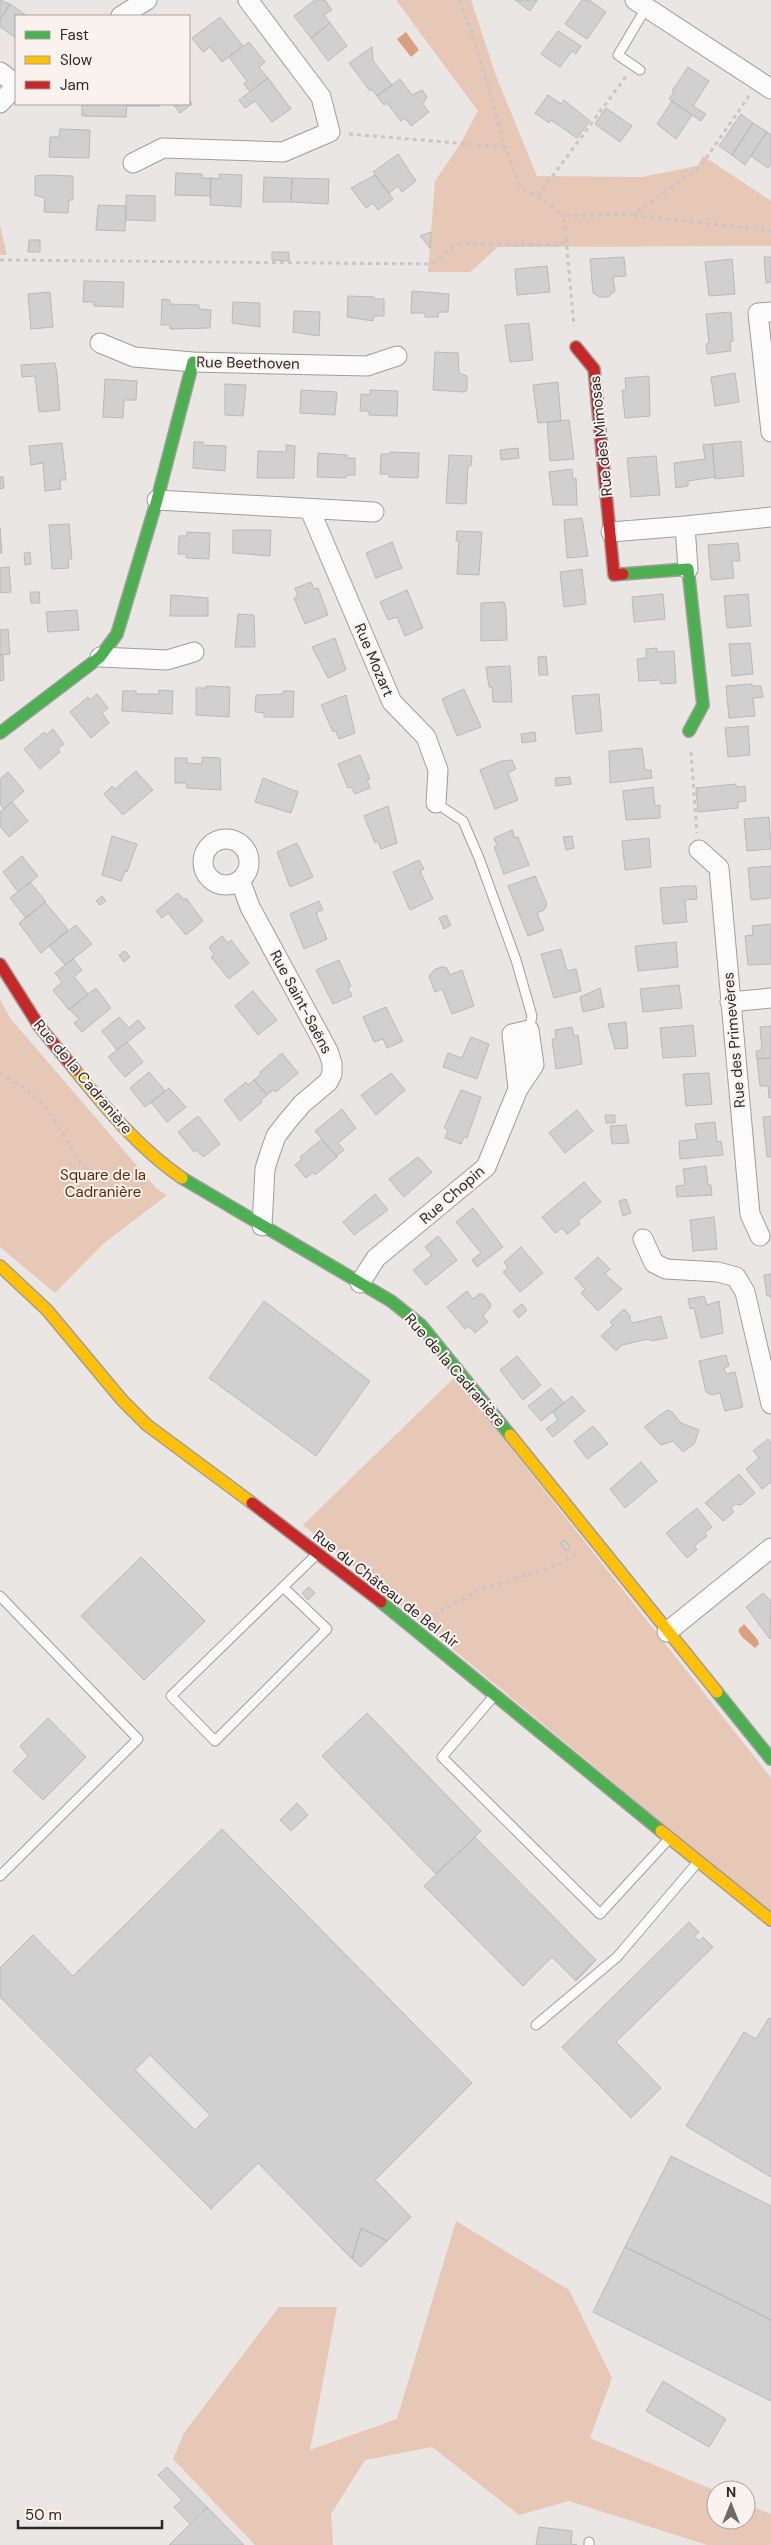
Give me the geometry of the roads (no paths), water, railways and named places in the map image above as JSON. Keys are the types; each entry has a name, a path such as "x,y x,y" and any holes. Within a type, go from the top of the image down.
{"street":[{"path":"123,15 148,0"},
{"path":"133,163 163,148 283,152 330,132 321,97 248,0"},
{"path":"644,3 765,85"},
{"path":"0,72 15,84"},
{"path":"0,103 15,86"},
{"path":"771,312 758,313 771,432"},
{"name":"Rue Beethoven","path":"100,343 134,358 193,362 367,366 397,356"},
{"name":"Rue des Mimosas","path":"576,347 594,369 614,575 688,569"},
{"path":"0,733 100,657 117,634 157,500 193,362"},
{"path":"157,500 310,510 374,512"},
{"name":"Rue Mozart","path":"310,510 392,702 426,737 438,770 436,803"},
{"path":"611,532 771,517"},
{"path":"685,526 702,705 689,731"},
{"path":"100,657 166,660 194,652"},
{"name":"Rue des Primevères","path":"699,850 719,868 750,1214 760,1236"},
{"name":"Rue Saint-Saëns","path":"240,880 250,907 328,1051 332,1063 332,1074 328,1082 302,1104 276,1136 265,1169 262,1226"},
{"name":"Rue de la Cadranière","path":"0,964 39,1026 101,1103 128,1133 160,1163 198,1189 391,1301 421,1325 771,1759"},
{"path":"730,1002 771,998"},
{"name":"Rue Chopin","path":"360,1283 376,1258 486,1167 518,1089 534,1065 530,1030"},
{"path":"643,1239 654,1263 666,1269 718,1272 736,1277 745,1292 771,1404"},
{"name":"Rue du Château de Bel Air","path":"0,1266 47,1310 122,1400 147,1425 318,1554 420,1634 771,1920"},
{"path":"667,1632 771,1548"}],"lane":[{"path":"637,68 618,55 644,3"},
{"name":"Rue Chopin","path":"436,803 463,821 516,960 532,1016 530,1030"},
{"path":"283,1588 327,1629 215,1741 171,1696 318,1554"},
{"path":"0,1596 138,1739 0,1876"},
{"path":"495,1695 442,1757 600,1914 670,1838"},
{"path":"536,2025 617,1957 699,1861"}],"park label":[{"name":"Square de la Cadranière","path":"103,1184"}]}
